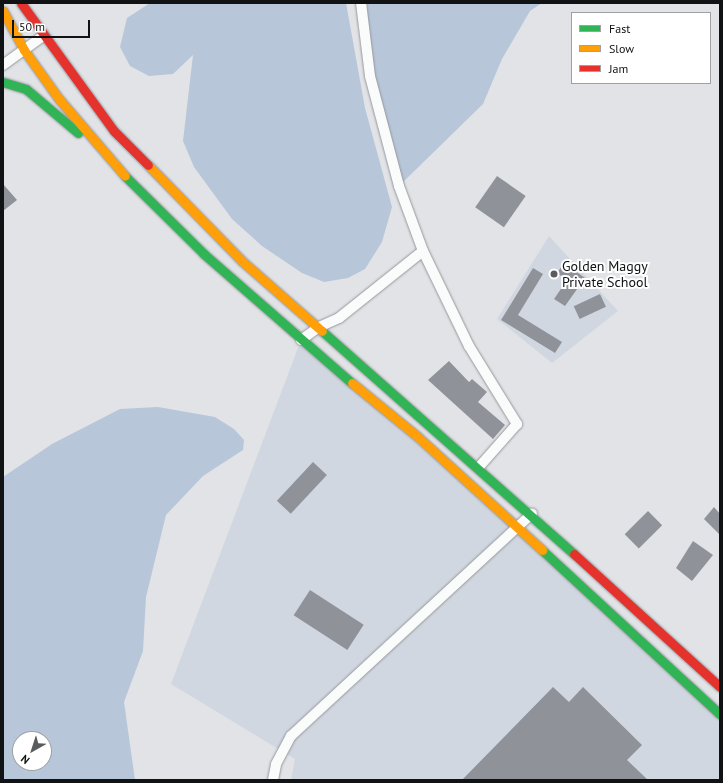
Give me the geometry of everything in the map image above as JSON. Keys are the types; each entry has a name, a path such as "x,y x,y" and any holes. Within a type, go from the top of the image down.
{"main road":[{"path":"21,3 43,36 119,136 242,261 532,514 720,687"},
{"path":"3,11 24,50 59,99 126,177"},
{"path":"3,82 26,89 126,177 204,254 301,340 418,437 720,714"}],"street":[{"path":"361,3 370,76 399,186 424,251 469,346 517,424 479,467"},
{"path":"3,65 43,36"},
{"path":"301,340 319,327 339,318 424,251"},
{"path":"273,780 276,764 291,736 532,514"}],"shaded area":[{"name":"Golden Maggy Private School","path":"549,236 618,311 552,363 497,319"},
{"path":"301,340 720,713 720,780 291,780 295,759 171,684"}],"water":[{"path":"150,3 346,3 365,108 392,207 382,242 365,269 348,278 324,282 302,273 262,246 232,219 194,167 183,141 193,55 173,74 149,76 130,66 120,47 127,18"},
{"path":"367,3 542,3 530,11 502,59 483,104 399,186 370,76"},
{"path":"158,407 215,417 234,429 244,440 243,450 203,476 166,515 146,597 143,651 124,702 135,780 3,780 3,477 52,444 120,409"}],"building":[{"path":"497,176 526,196 504,227 475,207"},
{"path":"3,184 17,200 3,211"},
{"path":"564,263 585,278 565,306 554,299 567,280 557,273"},
{"path":"533,268 543,274 518,315 562,342 555,353 501,320"},
{"path":"600,294 606,307 580,319 574,306"},
{"path":"449,361 469,382 472,379 487,392 478,402 505,425 493,439 428,380"},
{"path":"313,462 327,475 291,514 277,501"},
{"path":"714,507 720,514 720,535 704,519"},
{"path":"648,511 662,525 639,548 625,534"},
{"path":"693,541 713,555 692,581 676,568"},
{"path":"310,590 364,625 347,650 294,615"},
{"path":"553,687 569,702 583,687 642,745 627,760 648,780 462,780"}],"traffic: fast":[{"path":"3,82 26,89 78,133"},
{"path":"125,176 204,254 352,383"},
{"path":"322,331 574,554"},
{"path":"542,550 720,714"}],"traffic: slow":[{"path":"3,11 24,50 59,99 125,176"},
{"path":"148,165 242,261 322,331"},
{"path":"352,383 418,437 542,550"}],"traffic: jam":[{"path":"21,3 114,131 148,165"},
{"path":"574,554 720,687"}],"place":[{"name":"Golden Maggy Private School","path":"554,274"}]}
